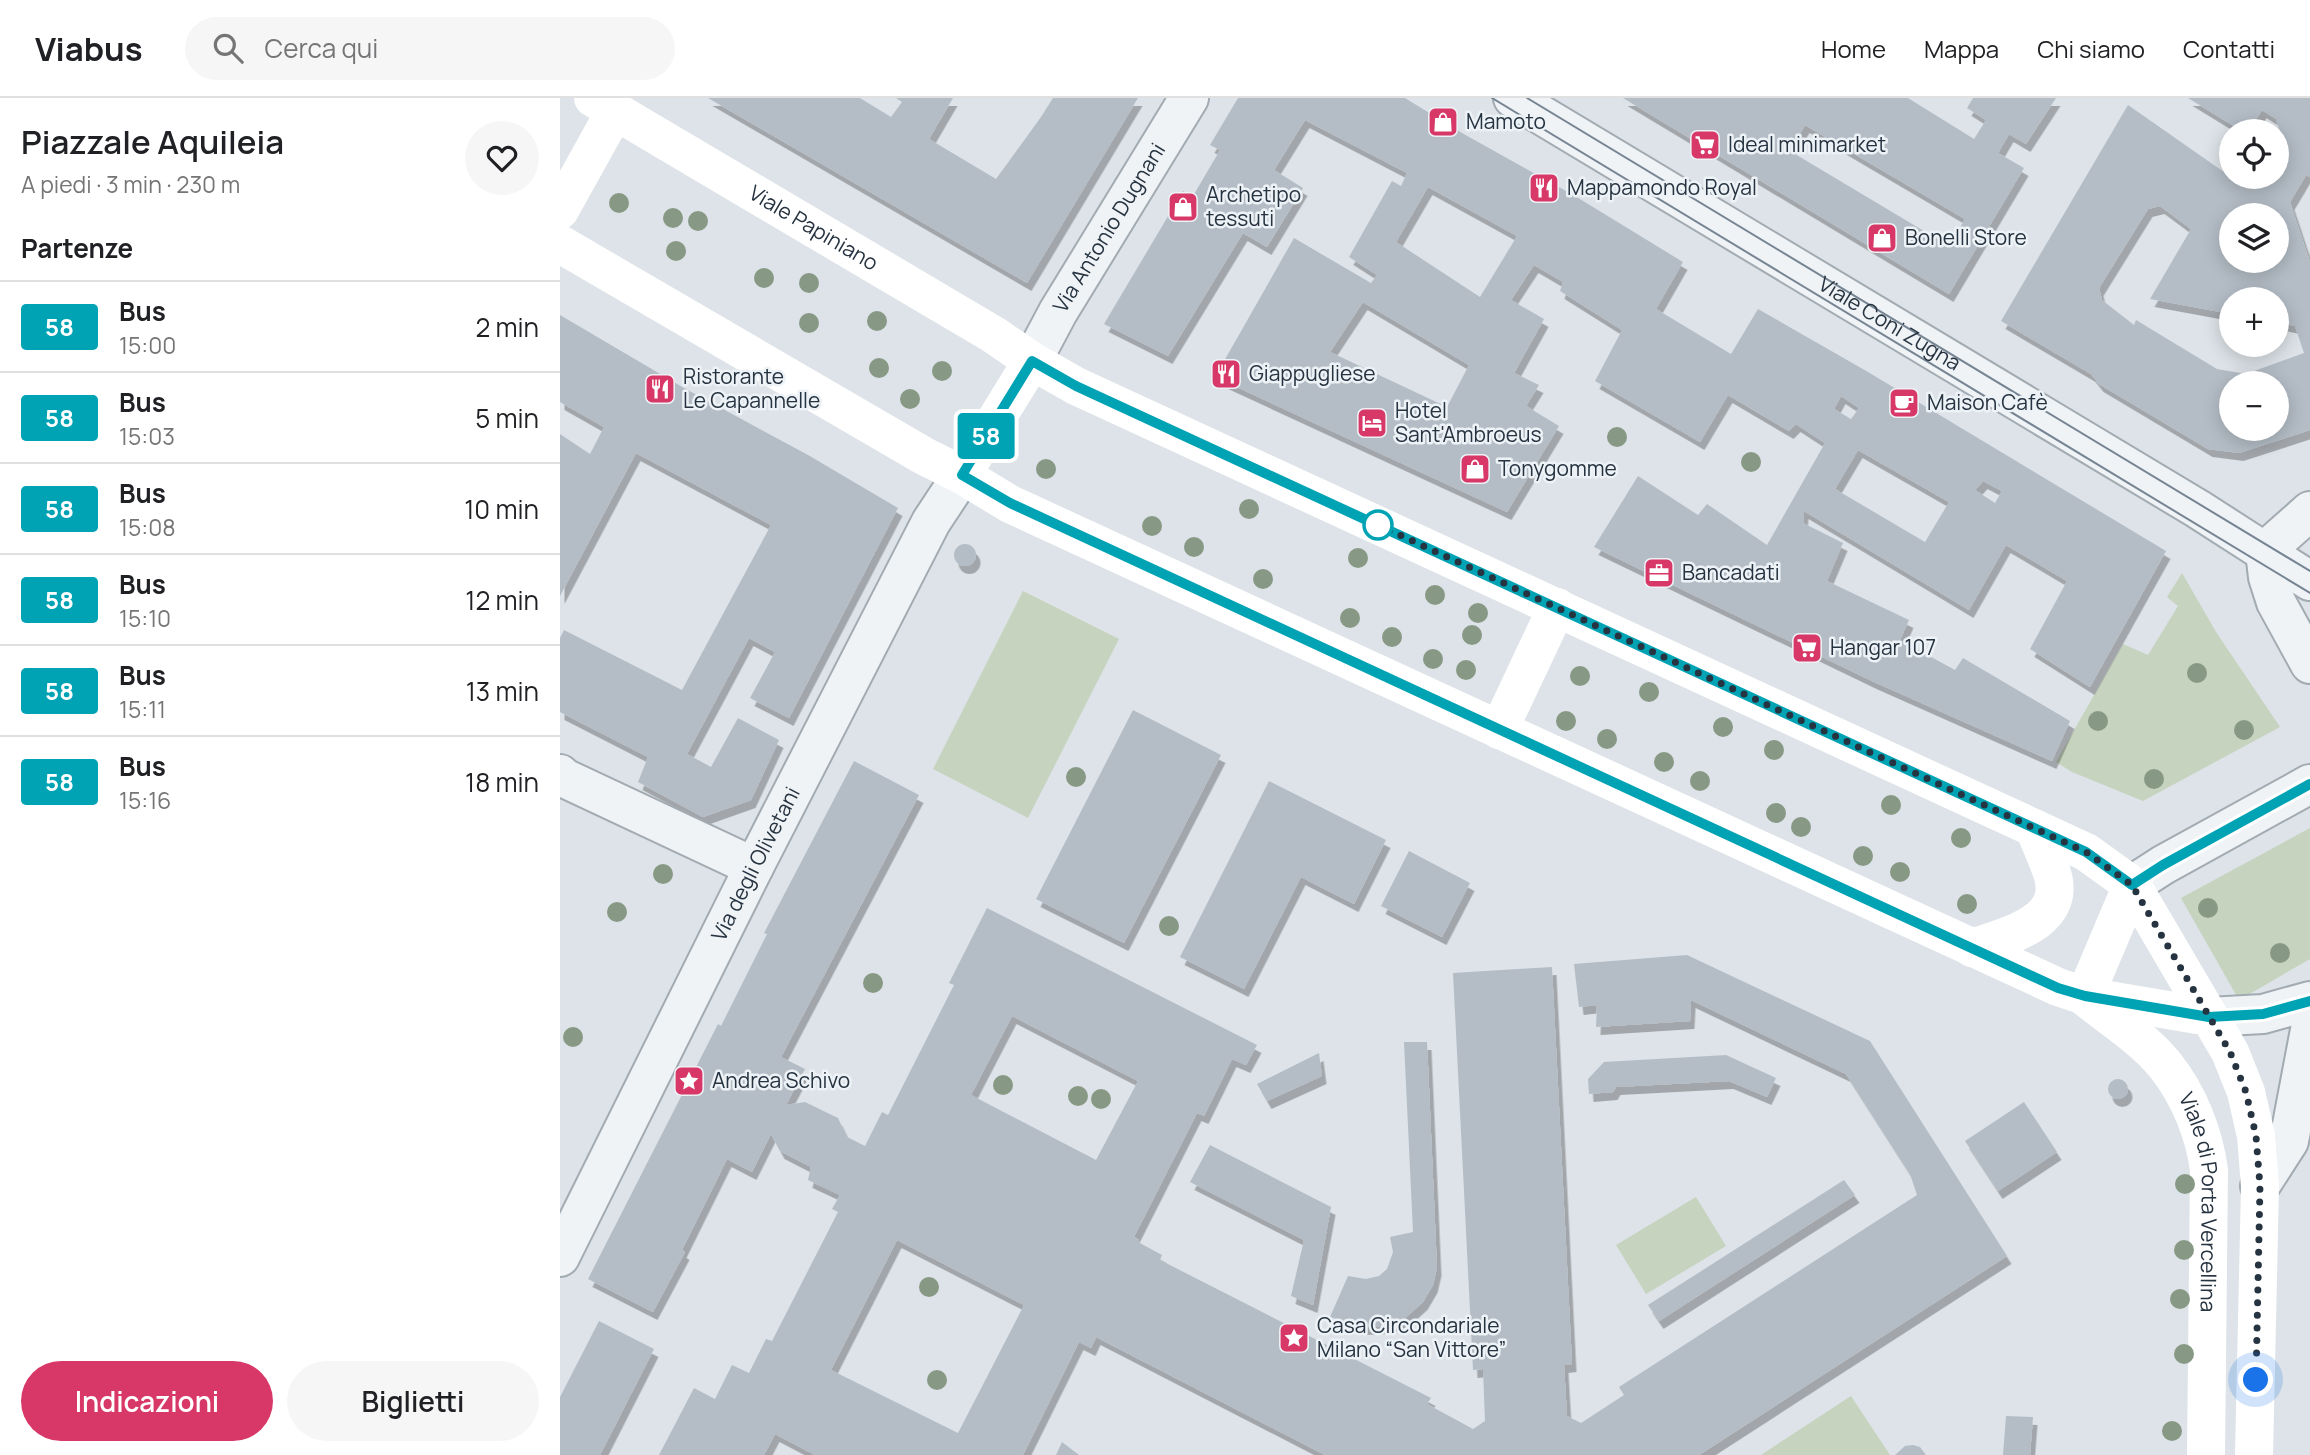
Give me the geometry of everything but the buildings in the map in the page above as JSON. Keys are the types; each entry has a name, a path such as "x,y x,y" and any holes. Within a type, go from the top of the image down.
{"main road":[{"name":"Viale Papiniano","path":"604,104 994,334 1032,361 1076,386 2086,852 2132,885"},
{"path":"560,210 604,104"},
{"path":"560,244 924,456 1010,503 2058,988 2085,996 2209,1017"},
{"path":"962,475 1032,361"},
{"path":"1499,730 1557,607"},
{"path":"1972,948 2030,926 2039,920 2053,899 2053,876 2034,828"},
{"path":"2085,996 2132,885"},
{"path":"2132,885 2230,1052 2246,1092 2256,1136 2260,1186 2254,1455"},
{"name":"Viale di Porta Vercellina","path":"2085,996 2164,1064 2195,1117 2207,1154 2206,1455"}],"street":[{"name":"Via Antonio Dugnani","path":"1032,361 1058,312 1189,98"},
{"name":"Viale Coni Zugna","path":"1513,98 2310,580"},
{"name":"Via degli Olivetani","path":"563,1243 931,522 962,475"},
{"path":"2310,511 2265,551 2268,577 2276,602 2310,664"},
{"path":"561,775 754,867"},
{"path":"2132,885 2310,784"},
{"path":"2209,1017 2263,1014 2310,1001"},
{"path":"2260,1186 2289,1141 2310,1030"}],"green space":[{"path":"2182,573 2216,632 2280,727 2143,801 2072,772 2056,762 2123,644 2148,655 2178,606 2167,597"},
{"path":"1023,591 1119,639 1028,818 933,769"},
{"path":"2310,828 2310,959 2239,1000 2181,898"},
{"path":"1696,1197 1726,1246 1646,1294 1616,1245"},
{"path":"1851,1396 1890,1455 1761,1455"}],"tram line":[{"path":"1492,98 2310,593"},
{"path":"1527,98 2310,571"}],"bus line":[{"name":"58","path":"2310,784 2132,885 2086,852 1076,386 1032,361 962,475 1010,503 2058,988 2114,1002 2209,1017 2263,1014 2310,1001"}],"place":[{"name":"Mamoto","path":"1443,122"},
{"name":"Ideal minimarket","path":"1705,145"},
{"name":"Mappamondo Royal","path":"1544,188"},
{"name":"Archetipo tessuti","path":"1183,207"},
{"name":"Bonelli Store","path":"1882,238"},
{"name":"Giappugliese","path":"1226,374"},
{"name":"Ristorante Le Capannelle","path":"660,389"},
{"name":"Maison Cafè","path":"1904,403"},
{"name":"Hotel Sant'Ambroeus","path":"1372,423"},
{"name":"Tonygomme","path":"1475,469"},
{"name":"Bancadati","path":"1659,573"},
{"name":"Hangar 107","path":"1807,648"},
{"name":"Andrea Schivo","path":"689,1081"},
{"name":"Casa Circondariale Milano “San Vittore”","path":"1294,1338"}],"route":[{"path":"1378,525 2086,852 2132,885 2230,1052 2246,1092 2256,1136 2260,1186 2256,1380"}]}
